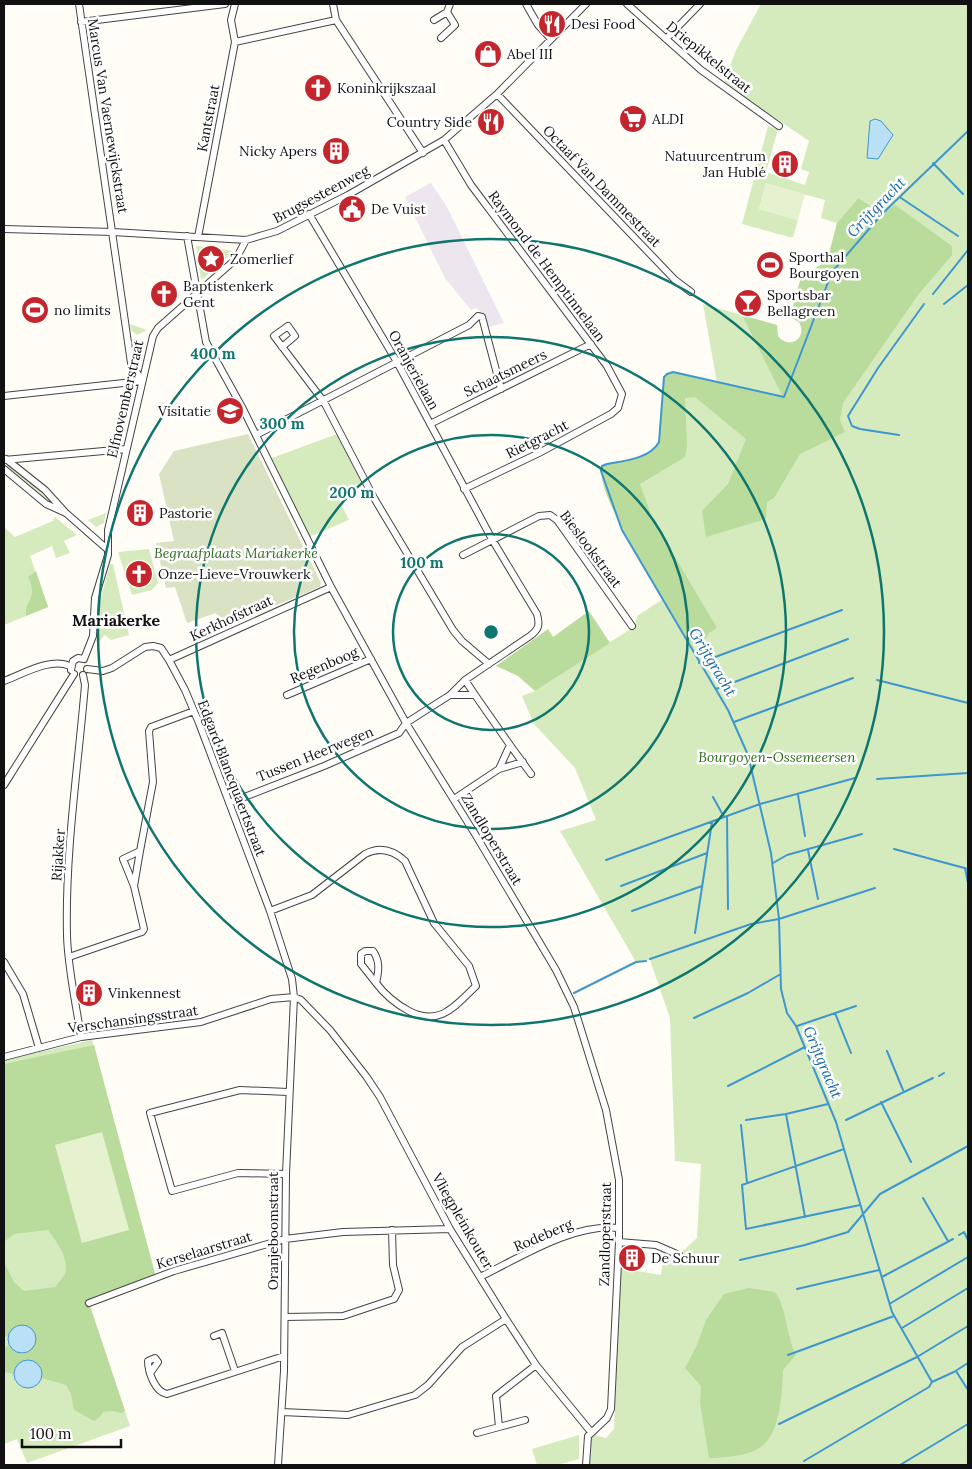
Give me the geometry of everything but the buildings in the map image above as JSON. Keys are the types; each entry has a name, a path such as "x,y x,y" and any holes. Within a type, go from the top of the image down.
{"street":[{"name":"Marcus Van Vaernewijckstraat","path":"79,4 131,363 142,382"},
{"path":"81,22 225,4"},
{"name":"Kantstraat","path":"198,237 235,42 231,20 235,4"},
{"path":"333,4 336,20 423,153"},
{"path":"434,20 447,12 450,4"},
{"path":"526,4 538,25 551,39"},
{"name":"Brugsesteenweg","path":"4,229 112,232 246,240 277,231 348,195 444,140 497,94 586,4"},
{"name":"Driepikkelstraat","path":"627,4 701,70 744,103 779,126"},
{"path":"666,39 700,4"},
{"path":"441,38 455,26 447,12"},
{"path":"235,42 336,20"},
{"name":"Octaaf Van Dammestraat","path":"497,94 675,280 691,292"},
{"name":"Raymond de Hemptinnelaan","path":"444,140 471,185 591,344 620,386 621,401 618,408"},
{"name":"Oranjerielaan","path":"309,214 397,362 464,489 537,614 540,622 538,629 490,664"},
{"name":"Zandloperstraat","path":"187,236 199,291 206,342 256,435 331,586 370,659 406,723 454,800 571,998 592,1057 611,1130 619,1180 619,1242 611,1410 607,1418 591,1432"},
{"name":"Elfnovemberstraat","path":"84,659 92,636 96,598 107,561 108,530 152,336 158,328 236,259 246,240"},
{"path":"256,435 324,402 469,325 478,316 482,317 501,390"},
{"name":"Schaatsmeers","path":"430,424 591,344"},
{"path":"282,347 324,402 374,498 454,630 462,641 490,664"},
{"path":"4,396 142,382"},
{"name":"Rietgracht","path":"464,489 540,453 618,408"},
{"path":"5,459 126,449"},
{"path":"5,459 45,490 66,513 107,549"},
{"path":"4,470 46,504 66,513"},
{"name":"Bieslookstraat","path":"493,541 539,516 554,516 632,626"},
{"path":"463,555 493,541"},
{"name":"Kerkhofstraat","path":"169,660 331,586"},
{"name":"Edgard Blancquaertstraat","path":"74,674 103,671 112,668 143,646 161,648 186,690 270,911 292,979 294,997"},
{"path":"70,666 75,659 84,659"},
{"name":"Rijakker","path":"81,1037 69,957 68,867 86,685 84,659"},
{"name":"Regenboog","path":"287,695 370,659"},
{"path":"4,681 43,666 61,662 70,666 74,674 4,785"},
{"name":"Tussen Heerwegen","path":"228,803 324,766 399,733 406,723 450,695 465,680 490,664"},
{"path":"465,680 531,774"},
{"path":"450,695 475,695"},
{"path":"134,886 153,782 148,731 151,728 194,711"},
{"path":"500,769 510,745"},
{"path":"454,800 500,769 523,762"},
{"path":"270,911 312,895 365,854 373,850 385,850 400,856 405,861 434,923 469,966 476,986 450,1009 430,1018 419,1016 393,1001 376,983 361,964 360,954 365,951 373,951 378,960 376,983"},
{"path":"69,957 142,932 144,925 134,886 123,859 140,851"},
{"path":"4,962 23,994 39,1048"},
{"name":"Verschansingsstraat","path":"4,1057 81,1037 201,1022 271,999 294,997"},
{"name":"Oranjeboomstraat","path":"278,1465 284,1356 288,1092 294,997"},
{"name":"Vliegpleinkouter","path":"294,997 307,1005 366,1076 380,1097 450,1229 506,1319 536,1365 591,1432"},
{"path":"286,1174 238,1173 172,1192 150,1113 240,1090 288,1092"},
{"name":"Rodeberg","path":"480,1277 570,1234 598,1227 619,1228"},
{"name":"Kerselaarstraat","path":"89,1303 174,1271 285,1239 343,1232 450,1229"},
{"path":"285,1317 343,1316 394,1298 399,1290 394,1270 392,1230"},
{"path":"619,1242 656,1245 679,1255"},
{"path":"282,1412 348,1415 415,1395 428,1385 449,1359 462,1347 506,1319"},
{"path":"214,1336 225,1332 235,1371"},
{"path":"151,1372 156,1389 160,1393 167,1394 284,1356"},
{"path":"499,1427 496,1396 536,1365"},
{"path":"477,1433 525,1420"},
{"path":"586,1465 588,1436 591,1432"}],"shaded area":[{"path":"431,183 447,207 504,323 488,327 486,317 476,308 471,310 445,278 405,197"}],"green space":[{"name":"Bourgoyen-Ossemeersen","path":"761,4 968,4 968,1465 588,1465 591,1438 594,1435 606,1438 614,1429 620,1268 661,1275 665,1250 678,1261 681,1253 697,1238 701,1164 675,1161 670,1018 650,960 636,962 560,831 596,820 575,768 534,724 522,696 535,691 629,630 634,630 637,616 663,599 622,530 601,471 602,466 643,456 655,448 659,442 664,377 667,374 673,372 717,383 703,304 742,315 784,396 858,198 837,223 821,218 825,200 766,184 759,209 798,220 793,237 742,224 768,126 778,129 766,172 805,185 809,172 801,169 809,141 724,83 736,50"},
{"path":"766,183 805,194 798,220 759,209"},
{"path":"858,198 882,214 895,205 952,246 952,255 918,295 843,403 840,420 845,432 800,454 774,498 767,502 766,519 706,537 702,511 728,484 746,439 695,397 685,398 687,445 685,457 640,484 653,520 717,628 709,633 701,646 689,642 621,526 602,481 602,466 641,456 648,453 659,442 664,377 667,374 673,372 783,397 742,315 777,325 778,336 782,340 792,342 799,338 801,328 799,322 790,317 801,277 827,261 837,223"},
{"path":"196,246 199,246 234,251 201,279"},
{"path":"130,324 147,330 137,335 131,330"},
{"name":"Begraafplaats Mariakerke","path":"248,434 321,583 320,587 222,628 216,613 187,623 175,587 166,588 156,543 174,541 159,474 174,451"},
{"path":"337,434 362,482 336,494 349,520 309,537 272,458"},
{"path":"9,464 55,505 44,500 5,467"},
{"path":"106,513 104,523 96,527 88,520"},
{"path":"55,517 77,535 64,541 70,553 56,558 52,546 30,556 48,607 4,625 4,527 15,537 53,521"},
{"path":"149,549 158,583 152,590 132,595 118,552"},
{"path":"110,564 113,564 129,635 111,640 105,635 98,643 96,641 99,631 98,608"},
{"path":"36,571 48,607 26,616 27,606 32,595 28,577"},
{"path":"589,611 610,643 535,691 518,676 496,666 548,629 553,637"},
{"path":"92,1040 157,1281 90,1306 130,1426 27,1463 17,1439 4,1444 4,1060"},
{"path":"94,1045 157,1281 90,1306 125,1411 121,1413 113,1411 103,1412 94,1421 74,1410 71,1394 66,1385 42,1378 42,1373 21,1362 14,1374 4,1372 4,1348 9,1345 13,1350 22,1354 26,1353 34,1345 35,1335 25,1326 21,1326 14,1329 8,1337 4,1336 4,1262 14,1282 24,1291 55,1287 65,1274 66,1262 55,1239 48,1230 14,1234 4,1242 4,1064"},
{"path":"102,1132 129,1230 82,1243 55,1145"},
{"path":"749,1288 775,1292 782,1306 796,1355 783,1370 777,1421 768,1440 751,1452 729,1457 709,1458 700,1403 701,1386 685,1368 697,1345 706,1320 724,1294"},
{"path":"579,1435 579,1459 557,1465 537,1465 532,1449"}],"water":[{"path":"875,119 881,121 893,135 878,159 867,158 870,121"},
{"path":"22,1325 32,1329 36,1339 32,1349 22,1353 12,1349 8,1339 12,1329"},
{"path":"28,1360 38,1364 42,1374 38,1384 28,1388 18,1384 14,1374 18,1364"}],"waterway":[{"name":"Grijtgracht","path":"968,131 882,214 832,272 784,397 673,372 667,374 664,377 659,442 655,448 643,456 602,466 601,471 622,530 728,710 748,755 771,853 779,919 781,989 787,1013 796,1026 836,1122 892,1312 932,1382 956,1371 968,1390"},
{"path":"933,163 963,194"},
{"path":"901,198 958,236"},
{"path":"933,294 968,250"},
{"path":"944,304 968,285"},
{"path":"899,435 860,429 852,426 848,416 878,368 924,304"},
{"path":"699,663 842,610"},
{"path":"716,689 848,639"},
{"path":"734,722 853,678"},
{"path":"877,680 968,703"},
{"path":"877,779 968,773"},
{"path":"606,860 760,804 855,778"},
{"path":"798,795 805,836"},
{"path":"713,797 724,817"},
{"path":"727,816 728,909"},
{"path":"695,933 712,822"},
{"path":"773,863 787,855 862,834"},
{"path":"894,849 968,869"},
{"path":"808,850 818,899"},
{"path":"621,886 707,853"},
{"path":"965,868 968,883"},
{"path":"632,911 702,886"},
{"path":"650,959 751,924 779,919 875,888"},
{"path":"574,993 636,962 646,961"},
{"path":"694,1018 748,993 779,975"},
{"path":"797,1026 856,1006"},
{"path":"835,1013 851,1053"},
{"path":"728,1086 805,1047"},
{"path":"887,1051 903,1090"},
{"path":"939,1076 944,1073"},
{"path":"846,1120 933,1078"},
{"path":"881,1102 911,1162"},
{"path":"805,1217 786,1114 828,1104"},
{"path":"746,1120 786,1114"},
{"path":"741,1125 747,1182"},
{"name":"Grijtgracht","path":"740,1260 805,1245 848,1232 880,1194 968,1146"},
{"path":"844,1149 742,1185 746,1229 860,1205"},
{"path":"923,1198 948,1241"},
{"path":"959,1235 964,1232 968,1240"},
{"path":"882,1277 953,1239"},
{"path":"891,1303 968,1257"},
{"path":"797,1289 879,1270"},
{"path":"902,1328 968,1288"},
{"path":"788,1355 894,1316"},
{"path":"779,1424 917,1357 968,1326"},
{"path":"957,1370 968,1363"},
{"path":"804,1461 929,1387 932,1382"},
{"path":"900,1465 968,1424"}],"place":[{"name":"Desi Food","path":"552,24"},
{"name":"Abel III","path":"488,54"},
{"name":"Koninkrijkszaal","path":"318,88"},
{"name":"ALDI","path":"633,119"},
{"name":"Country Side","path":"491,122"},
{"name":"Nicky Apers","path":"336,151"},
{"name":"Natuurcentrum Jan Hublé","path":"785,164"},
{"name":"De Vuist","path":"352,209"},
{"name":"Zomerlief","path":"211,259"},
{"name":"Sporthal Bourgoyen","path":"770,265"},
{"name":"Baptistenkerk Gent","path":"164,294"},
{"name":"Sportsbar Bellagreen","path":"748,303"},
{"name":"no limits","path":"35,310"},
{"name":"Visitatie","path":"230,411"},
{"name":"Pastorie","path":"140,513"},
{"name":"Onze-Lieve-Vrouwkerk","path":"139,574"},
{"name":"Vinkennest","path":"89,993"},
{"name":"De Schuur","path":"632,1258"}],"district":[{"name":"Mariakerke","path":"116,620"}]}
